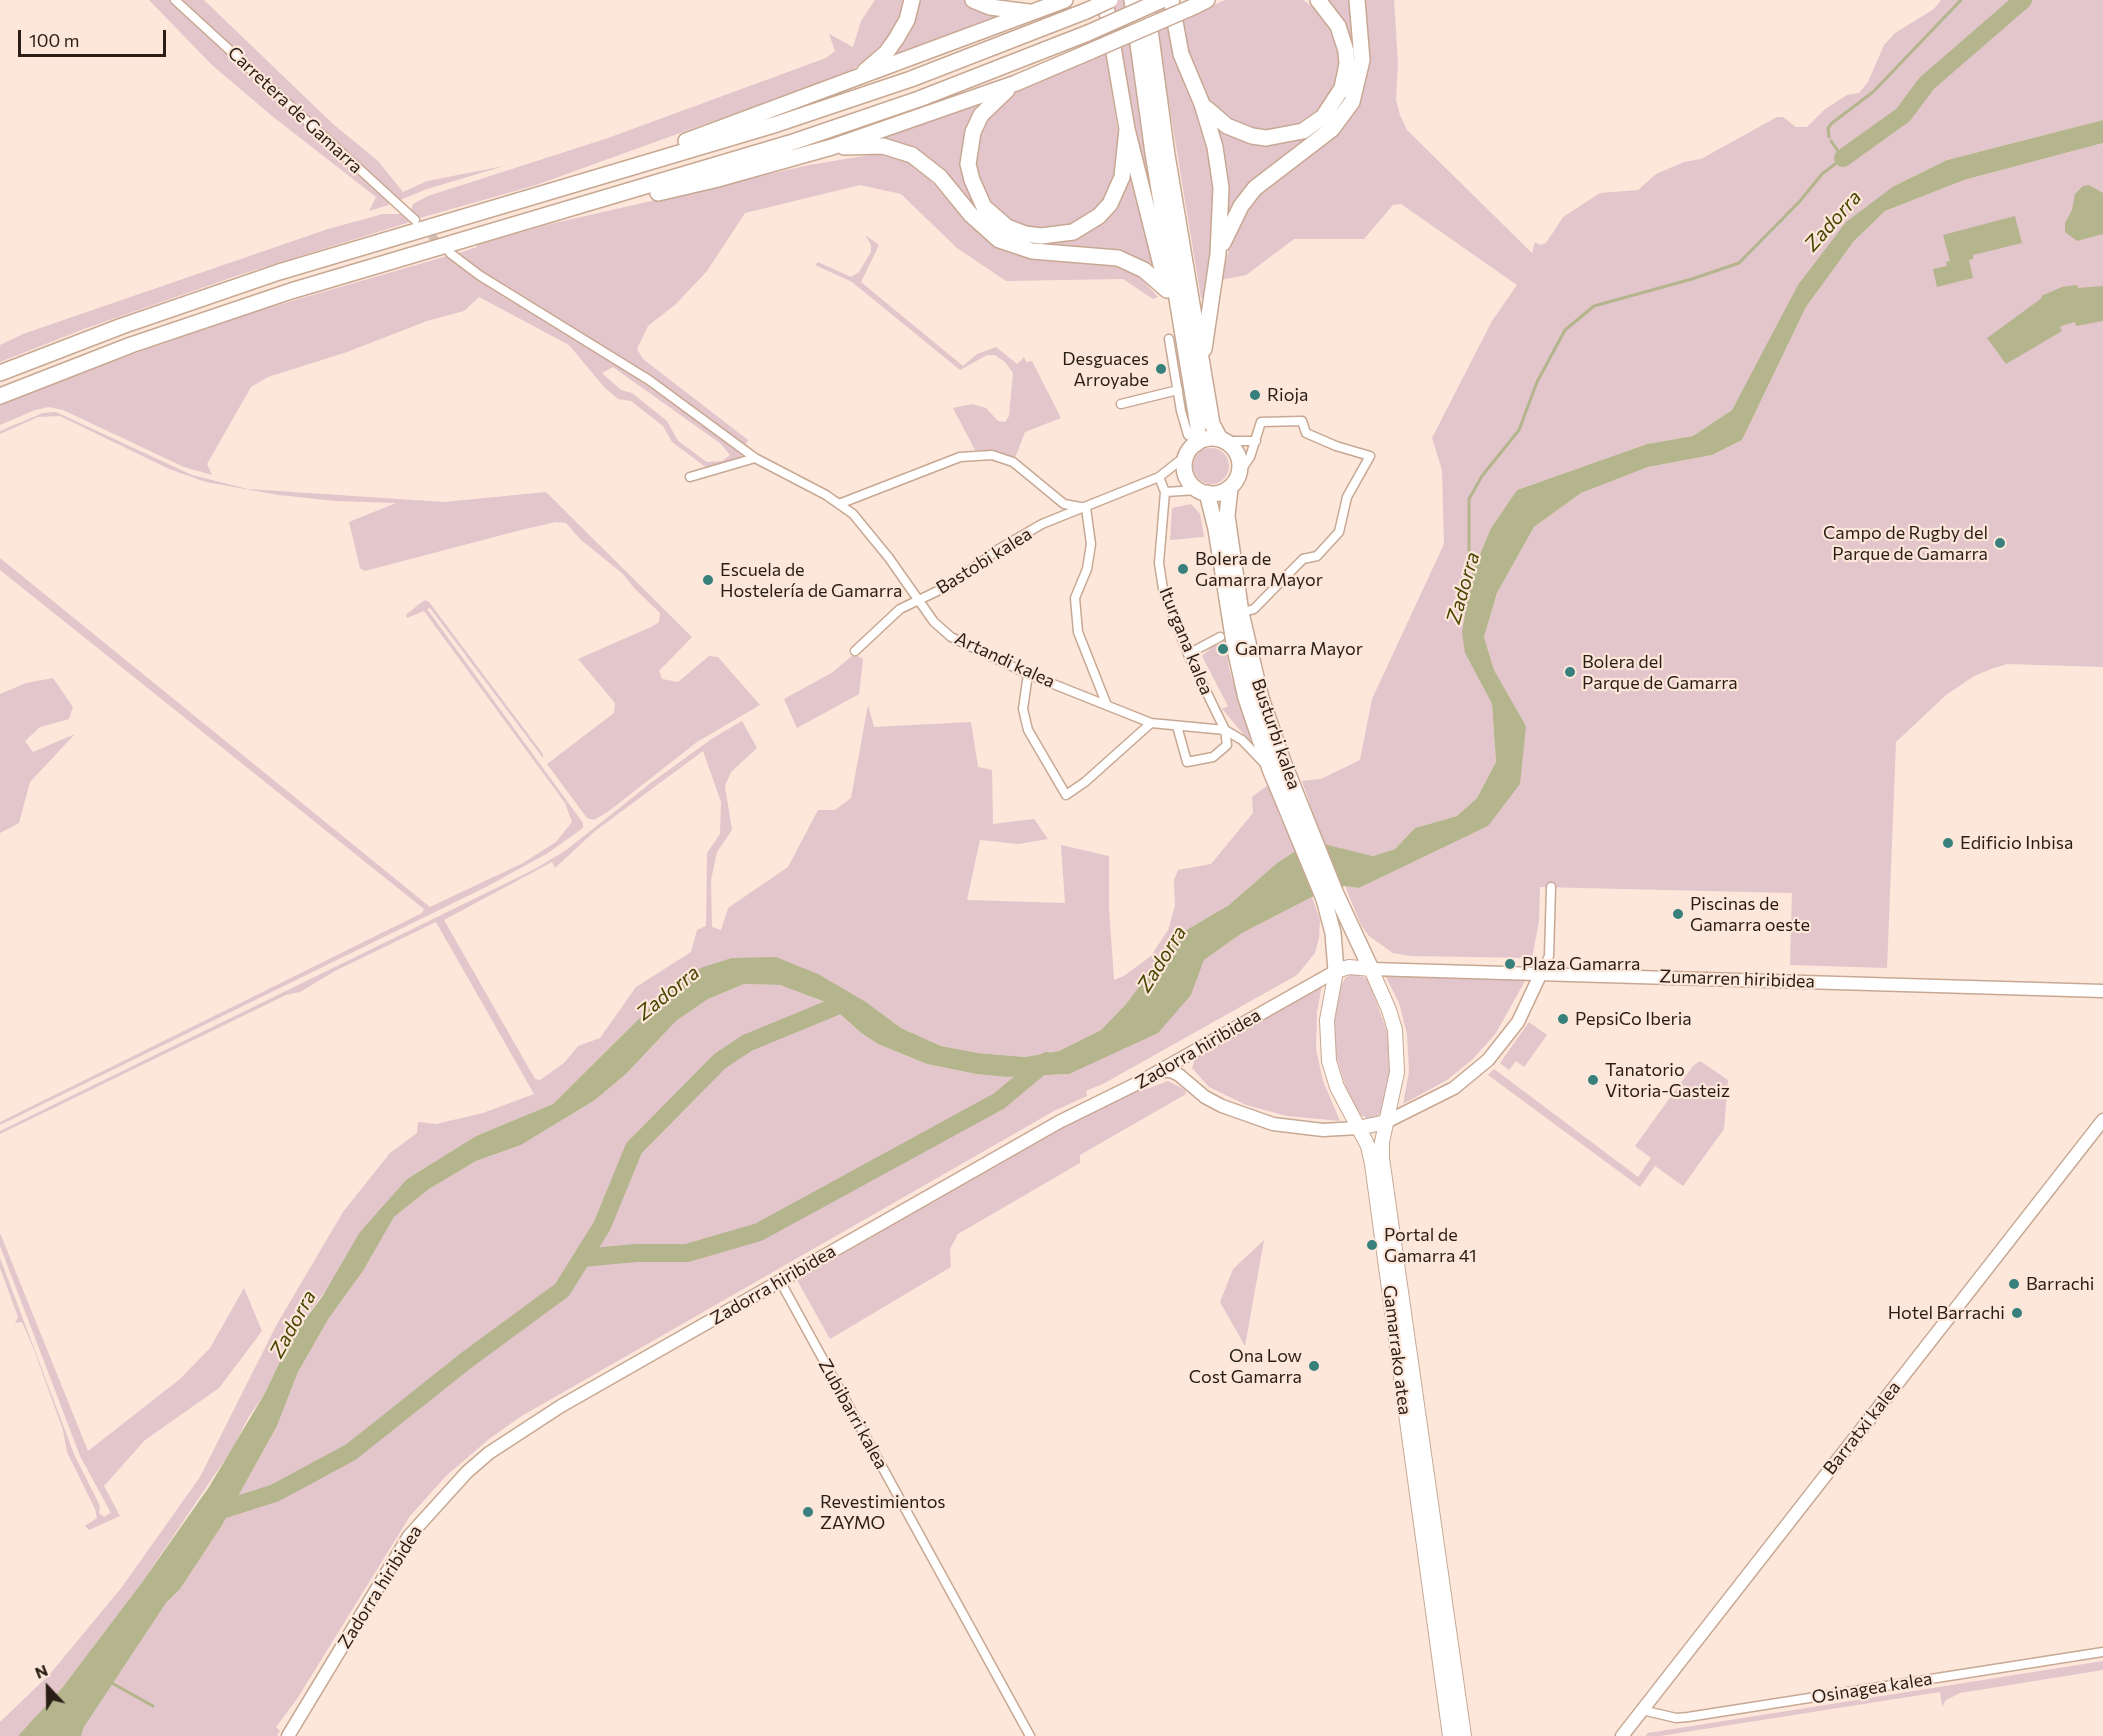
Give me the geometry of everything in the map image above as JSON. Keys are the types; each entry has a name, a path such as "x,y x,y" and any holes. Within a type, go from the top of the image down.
{"highway":[{"path":"855,79 880,59 896,39 907,20 912,0"},
{"path":"973,0 1009,11 1035,12"},
{"path":"561,187 1065,0"},
{"path":"0,373 122,326 279,272 822,109 1000,46 1108,0 1127,129 1167,290 1180,323"},
{"path":"1132,0 1153,153 1198,426 1186,475 1202,491 1215,494 1230,488 1239,473 1237,454 1222,440 1212,424 1146,0"},
{"path":"0,396 131,345 291,291 622,195 919,99 1088,33 1162,0"},
{"path":"1171,0 1181,54 1202,104 1219,167 1221,216 1218,254 1202,364"},
{"path":"1202,104 1227,126 1252,136 1266,138 1303,131 1323,117 1342,88 1346,70 1346,51 1338,26 1318,0"},
{"path":"1218,254 1241,206 1255,188 1332,129 1352,102 1362,60 1357,0"},
{"path":"622,195 650,195 703,183 832,147 1016,83 1201,3"},
{"path":"1016,83 981,115 969,150 968,164 977,194 994,218 1007,227 1025,234 1057,235 1085,226 1100,216 1110,204 1122,177 1127,129"},
{"path":"832,147 884,147 912,155 940,177 971,215 999,240 1032,251 1118,258 1143,270 1167,290"},
{"path":"1193,446 1208,439 1222,440"},
{"name":"Busturbi kalea","path":"1230,488 1227,516 1261,698 1286,788 1330,897 1371,969"},
{"name":"Busturbi kalea","path":"1202,491 1216,529 1240,669 1270,769 1286,788"},
{"name":"Busturbi kalea","path":"1330,897 1336,971"}],"main road":[{"name":"Zadorra hiribidea","path":"1336,971 1349,967 1371,969"},
{"name":"Gamarrako atea","path":"1371,969 1389,1010 1397,1054 1396,1082 1386,1122 1382,1158 1464,1736"},
{"name":"Gamarrako atea","path":"1336,971 1327,1020 1329,1060 1342,1100 1368,1146 1372,1164 1450,1736"},
{"path":"1358,1128 1386,1122"}],"street":[{"name":"Carretera de Gamarra","path":"175,0 415,220"},
{"name":"Artandi kalea","path":"450,253 479,275 649,380 755,458 853,514 875,540 934,622 951,637 1028,674 1106,703 1150,723 1225,730"},
{"path":"1169,339 1188,435 1193,446"},
{"path":"1121,404 1179,390"},
{"path":"1239,473 1250,458 1261,422 1302,421 1306,433 1336,446 1370,456 1347,497 1339,532 1317,556 1303,559 1254,609 1245,612"},
{"path":"1222,440 1256,441"},
{"name":"Bastobi kalea","path":"855,651 900,609 950,585 999,549 1042,524 1159,477 1193,446"},
{"path":"839,504 960,457 992,455 1013,462 1064,504 1086,508 1091,544 1087,569 1075,598 1078,632 1106,703"},
{"path":"690,477 755,458"},
{"name":"Iturgana kalea","path":"1159,477 1165,492 1159,563 1163,589 1188,654 1225,730"},
{"path":"1165,492 1202,491"},
{"path":"1188,654 1220,637"},
{"path":"1028,674 1023,709 1028,730 1065,795 1085,782 1150,723"},
{"path":"1177,726 1187,762 1213,757 1222,751 1227,745 1225,730"},
{"path":"1225,730 1242,740 1270,769"},
{"path":"1386,1122 1433,1101 1454,1088 1488,1060 1518,1022 1549,956 1551,886"},
{"name":"Zumarren hiribidea","path":"1371,969 2103,991"},
{"name":"Zadorra hiribidea","path":"288,1736 409,1536 467,1472 522,1429 1059,1122 1159,1071 1336,971"},
{"path":"1187,1055 1184,1063 1188,1081"},
{"path":"1159,1071 1171,1071 1188,1081 1205,1097 1222,1106 1273,1124 1323,1130 1358,1128"},
{"name":"Barratxi kalea","path":"1622,1736 2103,1120"},
{"name":"Zubibarri kalea","path":"780,1281 1030,1736"},
{"name":"Osinagea kalea","path":"1642,1710 1676,1718 1688,1717 2103,1652"}],"shaded area":[{"path":"149,0 171,0 389,201 389,205 369,211 376,197 272,116 212,65"},
{"path":"183,0 204,0 333,124 378,161 403,192 427,181 504,166 427,189 400,200 300,112"},
{"path":"875,0 904,0 899,21 886,42 872,56 849,72 536,185 420,218 411,210 413,204 428,196 608,138 826,58 835,51 829,34 853,47 861,21"},
{"path":"915,0 966,0 1001,18 887,59"},
{"path":"1110,0 1125,0 1153,204 1134,137"},
{"path":"1152,0 1166,0 1213,157 1216,223 1204,298 1201,298"},
{"path":"1225,0 1303,0 1324,15 1339,50 1339,73 1324,105 1311,118 1292,129 1252,130 1225,118 1209,101 1197,79 1180,20"},
{"path":"1325,0 1352,0 1357,54 1355,73 1340,113 1229,215 1226,164 1217,127 1244,140 1273,144 1304,136 1350,75"},
{"path":"1364,0 1394,0 1398,64 1396,100 1407,130 1532,253 1535,242 1540,245 1546,243 1563,217 1600,193 1638,190 1656,174 1684,162 1701,159 1777,117 1783,117 1796,127 1807,127 1825,109 1847,95 1859,93 1868,82 1884,45 1895,33 1934,9 1941,0 2103,0 2103,120 1947,160 1894,186 1766,349 1732,410 1693,436 1647,444 1517,490 1491,528 1471,576 1465,653 1492,704 1496,762 1477,798 1457,816 1415,828 1395,849 1373,856 1311,842 1277,863 1229,905 1178,935 1126,1004 1101,1030 1059,1051 1025,1057 978,1053 941,1046 901,1028 866,1002 818,975 678,980 553,1104 476,1136 407,1179 291,1338 265,1393 248,1418 234,1446 143,1581 62,1688 31,1724 18,1736 0,1736 0,1722 50,1674 122,1587 200,1477 277,1324 343,1212 390,1153 417,1133 418,1122 436,1124 483,1113 534,1094 436,922 335,971 300,992 286,995 0,1134 0,1131 533,870 565,851 652,782 713,738 742,721 757,748 731,772 725,786 732,830 717,852 711,880 712,927 721,930 728,908 788,867 818,810 835,810 851,798 868,705 874,727 971,722 978,767 992,770 993,824 1034,819 1048,839 1018,844 980,840 967,900 1065,903 1061,845 1109,856 1109,908 1114,980 1124,976 1151,956 1168,930 1175,906 1174,880 1178,870 1211,864 1253,813 1252,797 1268,785 1282,822 1310,804 1302,781 1321,779 1360,760 1372,699 1444,544 1442,470 1432,438 1492,321 1517,285 1401,204 1393,205 1364,239 1294,239 1246,275 1221,280 1232,238 1247,211 1267,187 1329,141 1347,124 1359,102 1365,80 1367,48","holes":["703,751 721,802 720,834 707,853 706,926 697,930 691,952 636,987 600,1038 578,1046 564,1063 540,1080 535,1079 444,920 552,862 555,868 595,831"]},
{"path":"1106,53 1118,132 1115,177 1106,199 1092,214 1059,229 1041,230 1020,226 988,201 976,173 975,152 981,130 989,115 1006,98 1039,80"},
{"path":"982,103 968,128 963,147 999,228 1085,233 1130,169 1159,275 1009,241 960,195 878,140"},
{"path":"2103,143 2103,667 2007,664 1991,669 1974,676 1946,695 1896,742 1887,968 1790,965 1792,893 1540,887 1539,921 1532,958 1411,956 1393,953 1369,936 1361,925 1345,886 1359,888 1488,826 1526,726 1494,670 1484,637 1497,593 1534,527 1581,493 1648,467 1712,455 1742,440 1806,307 1854,241 1885,211 1964,180"},
{"path":"876,154 905,159 922,171 969,224 1002,250 1033,259 1118,265 1137,274 1158,297 1153,299 1123,279 1006,281 957,248 901,194 860,185 745,213 707,271 676,304 648,326 637,349 643,359 748,440 745,446 476,270 456,254 477,247 477,245 546,225 809,165"},
{"path":"383,214 400,214 410,222 239,275 84,329 0,362 0,345 23,334 328,229"},
{"path":"865,235 879,245 861,282 963,366 977,354 996,347 1017,364 1024,357 1026,362 1032,361 1061,418 1025,432 1015,458 992,450 975,450 953,408 972,404 986,408 998,421 1005,422 1009,416 1013,373 1005,362 995,355 987,355 960,370 852,282 815,265 818,262 851,277 859,272 871,252 871,245"},
{"path":"447,256 507,299 576,337 702,423 742,453 741,457 707,468 672,442 663,426 631,401 618,399 604,387 569,345 479,297 464,311 427,321 347,352 268,377 251,387 207,464 212,475 184,467 63,410 49,407 35,410 0,425 0,405 130,355 261,310","holes":["613,367 721,444 730,455 722,461 707,462 678,441 667,421 632,393 621,390 602,373"]},
{"path":"56,412 192,475 248,489 444,502 546,492 692,637 659,671 662,679 678,682 709,656 718,657 760,705 697,742 609,811 594,820 587,818 547,764 614,713 615,703 578,659 651,627 659,622 660,613 623,574 580,539 566,523 556,522 521,530 365,571 360,568 349,522 396,503 335,501 279,495 206,482 169,469 60,416 38,417 0,434 0,431 43,413"},
{"path":"1211,448 1224,453 1229,466 1224,479 1211,484 1198,479 1193,466 1198,453"},
{"path":"1191,504 1200,514 1204,537 1170,540 1172,508"},
{"path":"0,558 430,907 523,863 556,842 572,822 565,803 424,611 407,618 406,615 425,600 429,602 543,754 543,758 430,608 427,609 583,823 583,828 548,853 486,887 0,1125 0,1122 422,913 424,909 0,570"},
{"path":"1225,635 1229,668 1252,744 1222,709 1228,706 1202,656"},
{"path":"854,654 863,659 859,694 797,728 784,699 833,672"},
{"path":"53,678 73,707 69,719 40,727 25,741 33,752 75,734 30,782 19,823 0,833 0,694 26,683"},
{"path":"1312,897 1320,920 1319,938 1315,953 1297,975 1103,1084 1086,1091 1087,1096 1054,1111 520,1417 489,1439 446,1476 410,1516 297,1699 276,1727 280,1731 277,1736 81,1736 84,1727 166,1603 180,1589 221,1527 277,1426 298,1372 329,1318 363,1271 394,1217 429,1189 476,1161 521,1145 595,1100 626,1074 676,1021 708,999 744,984 780,985 828,1003 860,1032 878,1044 927,1064 976,1074 1006,1077 1069,1074 1191,995 1204,960 1242,933"},
{"path":"1353,974 1368,979 1389,1037 1390,1080 1382,1111 1377,1117 1369,1119 1357,1113 1349,1097 1334,1049 1334,1023 1340,988 1345,978"},
{"path":"1385,975 1525,981 1496,1033 1473,1059 1447,1080 1403,1104 1409,1072 1407,1034 1399,1003"},
{"path":"1322,985 1317,1012 1316,1049 1323,1081 1340,1121 1287,1116 1246,1105 1209,1087 1192,1068 1196,1055"},
{"path":"1529,1022 1547,1035 1524,1067 1516,1061 1509,1070 1500,1063"},
{"path":"1700,1061 1728,1080 1724,1129 1683,1186 1655,1166 1640,1187 1488,1075 1494,1069 1638,1177 1651,1158 1635,1146 1693,1066"},
{"path":"1168,1081 1185,1090 1186,1094 1080,1155 1080,1163 958,1234 950,1249 951,1267 830,1339 797,1280 1061,1129 1145,1086 1147,1089"},
{"path":"0,1233 88,1451 180,1379 210,1348 244,1288 262,1331 219,1388 145,1440 104,1486 120,1516 89,1530 85,1526 97,1518 95,1509 67,1452 63,1430 22,1322 15,1323 18,1317 0,1268 0,1258 74,1454 100,1506 99,1513 104,1517 111,1513 80,1456 0,1246"},
{"path":"1264,1240 1245,1346 1220,1302 1233,1269"},
{"path":"2103,1661 2103,1670 1960,1693 1946,1700 1942,1707 1940,1692 1660,1736 1645,1736 1648,1733"}],"water":[{"name":"Zadorra","path":"2103,120 2103,143 1964,180 1885,211 1854,241 1806,307 1742,440 1712,455 1648,467 1581,493 1534,527 1497,593 1484,637 1494,670 1526,726 1520,784 1488,826 1359,888 1345,886 1312,897 1242,933 1204,960 1191,995 1158,1033 1069,1074 1006,1077 976,1074 927,1064 878,1044 860,1032 828,1003 780,985 744,984 708,999 676,1021 626,1074 595,1100 521,1145 476,1161 429,1189 394,1217 363,1271 329,1318 298,1372 277,1426 221,1527 180,1589 166,1603 84,1727 81,1736 18,1736 62,1688 143,1581 209,1487 265,1393 291,1338 322,1297 360,1232 407,1179 476,1136 553,1104 678,980 703,967 732,958 776,957 818,974 866,1002 901,1028 941,1046 978,1053 1025,1057 1059,1051 1101,1030 1126,1004 1178,935 1229,905 1277,863 1311,841 1373,856 1395,849 1415,828 1457,816 1477,798 1496,762 1492,704 1465,653 1462,633 1471,576 1491,528 1517,490 1647,444 1693,436 1732,410 1798,285 1846,222 1894,186 1947,160"},
{"path":"2089,185 2103,193 2103,234 2077,241 2065,232 2065,223 2072,210 2075,194 2083,186"},
{"path":"2015,216 2022,243 1973,255 1973,259 1969,260 1973,278 1937,287 1933,269 1947,266 1946,262 1950,261 1943,235"},
{"path":"2077,285 2078,288 2103,286 2103,321 2076,326 2075,322 2064,325 2060,327 2062,331 2006,364 1987,338 2042,298 2041,296 2062,287"}],"waterway":[{"path":"1829,137 1828,128 1832,123 1873,92 1961,0"},
{"path":"1843,158 1903,115 1927,83 2023,0"},
{"name":"Zadorra","path":"1476,571 1469,561 1469,499 1482,476 1519,430 1537,382 1565,330 1594,306 1692,279 1739,263 1800,201 1822,174 1843,158 1831,141"},
{"path":"209,1514 275,1493 351,1452 468,1359 562,1290 602,1226 634,1148 720,1061 747,1043 844,1003"},
{"path":"582,1258 636,1253 687,1253 759,1232 999,1101 1047,1061"},
{"path":"110,1682 153,1706"}],"tunnel":[{"path":"422,227 443,247"}],"place":[{"name":"Desguaces Arroyabe","path":"1161,369"},
{"name":"Rioja","path":"1255,395"},
{"name":"Campo de Rugby del Parque de Gamarra","path":"2000,543"},
{"name":"Bolera de Gamarra Mayor","path":"1183,569"},
{"name":"Escuela de Hostelería de Gamarra","path":"708,580"},
{"name":"Gamarra Mayor","path":"1223,649"},
{"name":"Bolera del Parque de Gamarra","path":"1570,672"},
{"name":"Edificio Inbisa","path":"1948,843"},
{"name":"Piscinas de Gamarra oeste","path":"1678,914"},
{"name":"Plaza Gamarra","path":"1510,964"},
{"name":"PepsiCo Iberia","path":"1563,1019"},
{"name":"Tanatorio Vitoria-Gasteiz","path":"1593,1080"},
{"name":"Portal de Gamarra 41","path":"1372,1245"},
{"name":"Barrachi","path":"2014,1284"},
{"name":"Hotel Barrachi","path":"2017,1313"},
{"name":"Ona Low Cost Gamarra","path":"1314,1366"},
{"name":"Revestimientos ZAYMO","path":"808,1512"}]}
